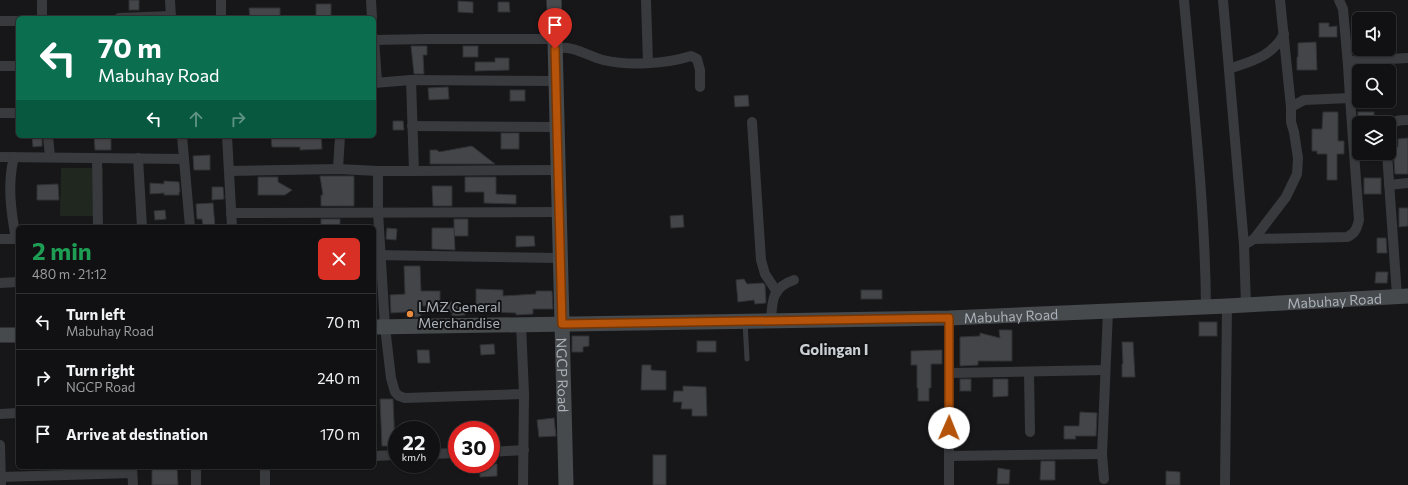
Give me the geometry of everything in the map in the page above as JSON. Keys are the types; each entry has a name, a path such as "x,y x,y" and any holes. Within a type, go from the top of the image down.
{"street":[{"path":"42,0 42,16"},
{"path":"170,0 171,16"},
{"path":"221,0 221,16"},
{"path":"371,0 372,16"},
{"name":"NGCP Road","path":"554,0 566,485"},
{"path":"646,0 648,63"},
{"path":"1184,0 1196,127 1206,261 1206,307"},
{"path":"1223,0 1244,245 1246,305"},
{"path":"1244,245 1254,238 1286,197 1297,174 1298,158 1291,122 1291,107 1280,0"},
{"path":"1254,238 1347,236 1352,235 1358,227 1359,220 1348,65 1343,9 1340,0"},
{"path":"0,21 16,21"},
{"path":"1229,69 1262,57 1280,42 1284,34"},
{"path":"376,39 427,39 555,44 602,60 625,63 648,63 691,56 697,59 700,70 700,87"},
{"path":"1348,65 1352,60 1408,58"},
{"path":"0,66 16,66"},
{"path":"411,80 414,171"},
{"path":"376,82 411,80 556,81"},
{"path":"1291,107 1304,100 1350,98"},
{"path":"0,113 16,113"},
{"path":"1396,121 1408,120"},
{"path":"752,122 761,260 765,274 776,292"},
{"path":"412,126 557,127"},
{"path":"48,138 50,157"},
{"path":"182,138 190,225"},
{"path":"227,138 232,225"},
{"path":"338,169 340,138"},
{"path":"0,157 183,159"},
{"path":"14,157 11,170 10,190 11,213 16,235"},
{"path":"96,158 98,225"},
{"path":"138,158 142,225"},
{"path":"1387,160 1402,296"},
{"path":"229,171 338,169 378,172 558,170"},
{"path":"378,172 379,327 395,392 399,396 405,398 524,394"},
{"path":"1389,185 1408,184"},
{"path":"231,213 559,212"},
{"path":"0,239 16,239"},
{"path":"378,254 560,258"},
{"path":"771,321 772,305 776,292 784,283 794,280"},
{"path":"0,283 16,282"},
{"name":"Mabuhay Road","path":"379,327 949,318 1227,306 1402,296"},
{"path":"1226,485 1227,306"},
{"path":"1104,479 1102,454 1108,311"},
{"path":"948,485 950,373 949,318"},
{"path":"521,324 524,394 523,485"},
{"path":"0,335 16,335"},
{"path":"950,373 1105,370"},
{"path":"1029,372 1030,432"},
{"path":"0,414 16,413"},
{"path":"0,445 1,481 132,470 133,485"},
{"path":"500,451 524,450"},
{"path":"949,456 1102,454"},
{"path":"376,456 388,455"},
{"path":"196,469 196,485"},
{"path":"265,469 265,485"}],"lane":[{"path":"745,322 747,359"}],"shaded area":[{"path":"61,168 103,168 102,216 60,216"}],"building":[{"path":"129,0 139,0 139,10 129,10"},
{"path":"458,1 473,2 473,13 458,12"},
{"path":"498,2 509,2 510,12 498,12"},
{"path":"316,4 331,4 331,16 316,16"},
{"path":"249,8 280,8 280,16 250,16"},
{"path":"1319,23 1329,23 1329,27 1337,26 1337,37 1319,37"},
{"path":"1316,42 1317,70 1297,70 1298,43"},
{"path":"411,46 427,46 427,55 423,55 424,74 414,74"},
{"path":"463,46 478,46 478,57 463,57"},
{"path":"495,58 509,58 509,70 475,71 475,62 495,62"},
{"path":"448,87 449,99 429,100 428,88"},
{"path":"510,90 525,90 525,101 510,101"},
{"path":"748,95 749,106 735,107 734,96"},
{"path":"1323,112 1338,112 1338,141 1344,141 1344,154 1337,154 1337,180 1327,180 1327,154 1317,154 1317,151 1312,151 1312,129 1322,129"},
{"path":"1358,112 1374,112 1374,116 1358,116"},
{"path":"393,121 403,121 404,130 393,130"},
{"path":"501,133 519,133 519,149 501,149"},
{"path":"32,138 42,138 42,146 33,147"},
{"path":"94,138 111,138 111,150 95,150"},
{"path":"271,138 321,138 322,149 300,150 300,147 272,147"},
{"path":"1408,138 1408,174 1395,174 1394,160 1396,160 1396,147 1398,147 1398,139"},
{"path":"472,146 495,164 430,164 430,150 437,150 439,152"},
{"path":"210,155 210,170 194,170 193,156"},
{"path":"320,176 354,176 354,206 321,206 321,195 323,195"},
{"path":"258,177 278,177 278,182 292,190 285,195 258,195"},
{"path":"465,177 496,177 496,194 516,195 516,204 484,203 484,192 465,192"},
{"path":"1364,178 1381,178 1381,194 1364,194"},
{"path":"164,181 179,182 179,195 164,195 164,193 150,194 150,183 164,184"},
{"path":"58,184 59,200 37,200 37,185"},
{"path":"432,186 452,186 452,206 433,206"},
{"path":"212,187 223,187 224,199 212,200"},
{"path":"213,203 215,225 203,225 202,219 197,219 196,204"},
{"path":"1399,208 1408,208 1408,226 1399,227"},
{"path":"165,210 166,219 155,220 154,211"},
{"path":"683,215 684,227 671,228 670,216"},
{"path":"321,219 340,219 340,225 321,225"},
{"path":"454,219 468,219 468,236 454,236"},
{"path":"387,228 397,229 396,240 386,239"},
{"path":"432,228 454,228 455,250 432,249"},
{"path":"516,236 534,236 535,246 516,247"},
{"path":"1377,238 1386,238 1387,253 1377,253"},
{"path":"404,266 420,266 421,291 440,291 440,303 452,302 453,312 440,312 440,306 420,306 421,317 406,317 406,312 391,313 390,295 405,294"},
{"path":"1376,272 1388,272 1387,283 1375,283"},
{"path":"744,279 747,284 763,283 765,285 766,303 755,304 754,300 738,302 736,280"},
{"path":"476,289 503,290 503,296 536,294 536,291 552,291 553,309 533,309 533,314 516,315 516,313 489,312 489,307 476,307"},
{"path":"861,290 882,290 882,299 861,299"},
{"path":"453,306 465,306 465,315 452,316"},
{"path":"1199,322 1217,322 1217,336 1199,336"},
{"path":"999,330 1012,330 1012,361 978,361 978,365 960,366 960,337 980,336 980,333 1000,338"},
{"path":"572,336 589,336 589,346 583,347 583,352 572,352"},
{"path":"697,341 716,341 716,352 697,352"},
{"path":"1122,342 1133,342 1135,377 1122,377"},
{"path":"494,344 495,354 481,355 480,345"},
{"path":"417,350 429,350 430,363 418,363"},
{"path":"942,350 942,364 931,364 931,388 929,388 929,401 918,401 917,365 911,365 911,351"},
{"path":"642,365 651,365 651,370 666,371 666,390 641,390"},
{"path":"960,379 971,379 971,391 960,391"},
{"path":"993,379 1008,379 1008,396 993,397"},
{"path":"683,386 706,387 707,416 692,416 692,409 681,409 682,402 673,402 674,391 683,391"},
{"path":"380,399 393,399 394,421 388,421 388,446 382,446"},
{"path":"1080,412 1097,413 1096,436 1075,436 1076,439 1064,439 1064,426 1079,426"},
{"path":"554,418 556,436 539,437 537,420"},
{"path":"653,455 666,455 666,485 653,485"},
{"path":"1041,461 1055,461 1055,480 1040,480"},
{"path":"998,468 1010,470 1009,484 997,484"},
{"path":"152,469 177,469 178,485 152,485"},
{"path":"1166,471 1180,472 1180,485 1166,485"},
{"path":"480,473 497,473 497,476 480,477"}],"place":[{"name":"LMZ General Merchandise","path":"410,314"}],"district":[{"name":"Golingan I","path":"834,349"}],"route":[{"path":"555,49 562,324 949,318 949,428"}]}
